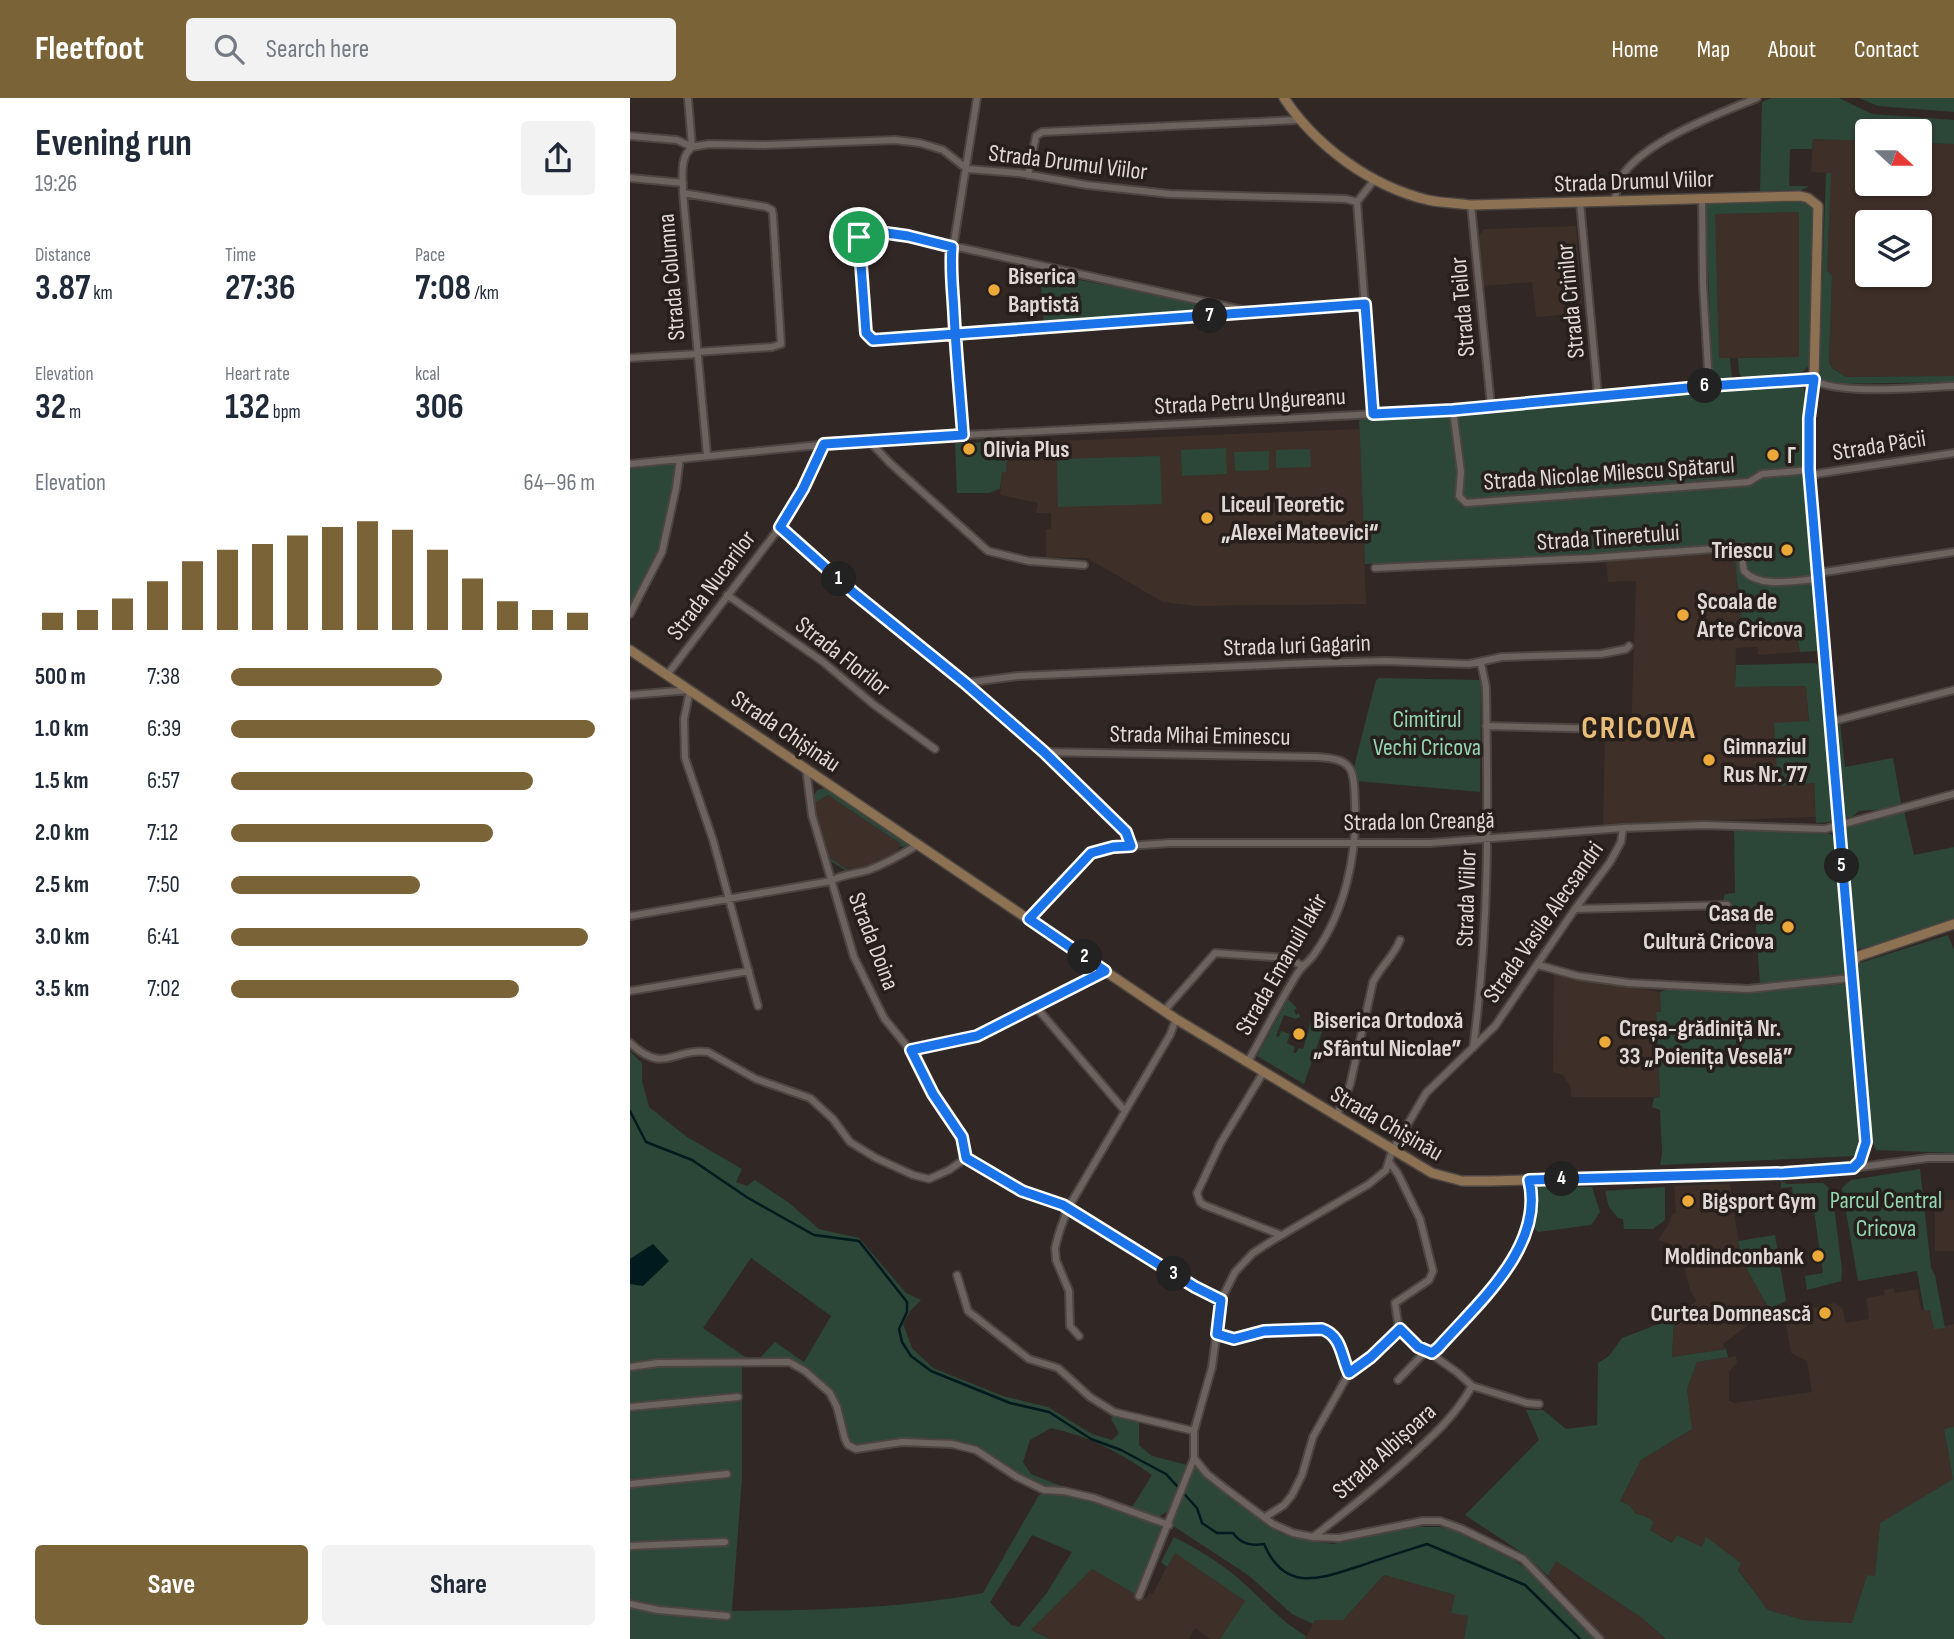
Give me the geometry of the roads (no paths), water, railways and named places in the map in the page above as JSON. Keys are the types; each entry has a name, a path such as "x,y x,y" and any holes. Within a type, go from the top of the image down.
{"street":[{"name":"Strada Columna","path":"688,98 692,147 685,152 683,160 683,193 706,455"},
{"path":"963,435 955,335 952,247 977,98"},
{"name":"Strada Drumul Viilor","path":"1284,98 1298,120 1343,160 1375,179 1427,200 1471,205 1800,196 1813,201 1819,212 1814,379"},
{"path":"1615,201 1617,185 1631,166 1650,150 1695,124 1757,98"},
{"path":"1028,175 1036,136 1042,132 1298,120"},
{"name":"Strada Drumul Viilor","path":"630,136 677,140 692,147 709,144 764,145 895,140 920,143 943,150 967,169 1170,194 1346,199 1357,202"},
{"path":"630,178 683,183"},
{"path":"1373,414 1357,202 1375,179"},
{"path":"630,358 772,347 781,344 772,211 766,207 683,193"},
{"path":"1702,198 1703,284 1709,386"},
{"name":"Strada Crinilor","path":"1580,202 1598,396"},
{"name":"Strada Teilor","path":"1471,205 1491,406"},
{"path":"1256,313 883,231 865,230 859,237 866,333 869,338 876,340 1256,313 1365,304"},
{"path":"1814,379 1808,427 1809,473 1866,1142 1860,1161 1853,1168"},
{"name":"Strada Petru Ungureanu","path":"630,464 868,440 1453,410 1814,379 1819,385 1851,389 1954,386"},
{"name":"Strada Nicolae Milescu Spătarul","path":"1453,410 1461,472 1459,496 1466,503 1749,482 1762,474 1809,473"},
{"path":"868,440 988,551 1029,561 1084,565"},
{"name":"Strada Nucarilor","path":"667,675 780,527 803,489 824,444"},
{"name":"Strada Păcii","path":"1809,473 1954,453"},
{"path":"630,614 662,552 677,488 680,459"},
{"path":"780,527 1044,752 1126,832 1131,846"},
{"name":"Strada Tineretului","path":"1375,568 1591,558 1740,547 1744,571 1757,580 1769,582 1818,576"},
{"path":"1818,576 1954,552"},
{"name":"Strada Florilor","path":"727,595 822,661 873,704 935,749"},
{"name":"Strada Iuri Gagarin","path":"965,683 1018,676 1311,663 1481,663 1502,657 1601,654 1629,646"},
{"name":"Strada Chișinău","path":"630,650 1176,1019 1432,1173 1449,1179 1529,1180 1784,1173 1853,1168 1928,1158 1954,1158"},
{"name":"Strada Viilor","path":"1473,1050 1485,935 1488,840 1486,687 1481,663"},
{"path":"630,695 690,690 684,719 685,758 731,900 758,1006"},
{"path":"1830,722 1954,690"},
{"path":"1486,726 1608,729 1626,727"},
{"name":"Strada Mihai Eminescu","path":"1044,752 1315,757 1340,759 1350,770"},
{"name":"Strada Doina","path":"806,768 812,815 854,957 884,1018 911,1050 933,1094 962,1137 966,1158"},
{"name":"Strada Emanuil Iakir","path":"1247,1063 1303,966 1315,954 1342,900 1354,842 1354,792 1350,770"},
{"name":"Strada Ion Creangă","path":"1029,919 1091,853 1113,847 1223,842 1430,843 1623,828 1704,825 1825,829 1954,794"},
{"name":"Strada Vasile Alecsandri","path":"1390,1163 1392,1151 1426,1093 1495,1026 1610,862 1621,842 1623,828"},
{"path":"831,881 867,871 897,858 919,844"},
{"name":"Strada Doina","path":"630,915 831,881"},
{"path":"1575,909 1727,905"},
{"path":"1851,967 1857,957 1954,924"},
{"path":"1336,1117 1350,1085 1373,982 1400,940"},
{"path":"1164,1011 1215,953 1287,958 1303,966"},
{"path":"1538,965 1578,976 1629,983 1748,989 1852,978"},
{"path":"630,991 749,971"},
{"path":"911,1050 977,1036 1105,971"},
{"path":"1036,1007 1125,1111"},
{"path":"1079,1336 1070,1326 1069,1291 1056,1260 1055,1248 1068,1208 1170,1034 1176,1019"},
{"path":"630,1042 646,1056 657,1060 708,1052 756,1079 799,1093 821,1106 845,1137 861,1150 913,1175 929,1179 966,1158 1022,1191 1068,1208 1195,1287 1221,1300"},
{"path":"1263,1073 1220,1143 1196,1193 1204,1205 1281,1235"},
{"path":"1139,1595 1194,1458 1194,1431 1210,1374 1221,1300 1227,1285 1243,1262 1281,1235 1375,1180 1390,1163 1420,1219 1430,1250 1433,1271 1429,1280 1395,1303 1400,1329 1411,1341 1472,1386 1527,1403 1539,1404"},
{"path":"1398,1380 1429,1352 1510,1265 1528,1228 1531,1207 1529,1180"},
{"path":"957,1275 968,1311 1029,1359 1058,1368 1090,1397 1114,1412 1194,1431"},
{"path":"1265,1517 1284,1505 1292,1495 1302,1475 1313,1437 1349,1373 1371,1357 1400,1329"},
{"path":"1217,1334 1234,1339 1264,1331 1329,1331 1336,1338 1349,1373"},
{"path":"630,1367 658,1363 789,1362 806,1371 830,1393 848,1445 856,1449 902,1442 952,1444 976,1450 1017,1477 1044,1490 1064,1491 1094,1498 1168,1525"},
{"name":"Strada Albișoara","path":"1314,1538 1374,1490 1438,1431 1458,1409 1472,1386"},
{"path":"630,1407 738,1396"},
{"path":"1194,1458 1207,1474 1284,1530 1314,1538 1339,1538 1423,1521 1451,1524 1524,1559 1600,1639"},
{"path":"630,1484 727,1474"},
{"path":"630,1546 725,1542"},
{"path":"630,1604 658,1610 727,1616"}],"water":[{"path":"653,1244 669,1261 643,1286 630,1284 630,1259"}],"waterway":[{"path":"630,1111 646,1142 692,1160 748,1198 814,1235 859,1241 907,1302 907,1312 899,1329 902,1342 911,1356 931,1371 1010,1403 1049,1412 1091,1439 1121,1450 1166,1474 1197,1508 1202,1523 1217,1533 1233,1533 1239,1540 1247,1543 1264,1544 1272,1560 1282,1570 1293,1576 1317,1578 1427,1544 1525,1585 1580,1639"}],"place":[{"name":"Biserica Baptistă","path":"994,290"},
{"name":"Olivia Plus","path":"969,449"},
{"name":"Г","path":"1773,455"},
{"name":"Liceul Teoretic „Alexei Mateevici“","path":"1207,518"},
{"name":"Triescu","path":"1787,550"},
{"name":"Școala de Arte Cricova","path":"1683,615"},
{"name":"Gimnaziul Rus Nr. 77","path":"1709,760"},
{"name":"Casa de Cultură Cricova","path":"1788,927"},
{"name":"Biserica Ortodoxă „Sfântul Nicolae”","path":"1299,1034"},
{"name":"Creșa-grădiniță Nr. 33 „Poienița Veselă”","path":"1605,1042"},
{"name":"Bigsport Gym","path":"1688,1201"},
{"name":"Moldindconbank","path":"1818,1256"},
{"name":"Curtea Domnească","path":"1825,1313"}],"district":[{"name":"CRICOVA","path":"1639,727"}],"park label":[{"name":"Cimitirul Vechi Cricova","path":"1427,733"},
{"name":"Parcul Central Cricova","path":"1886,1214"}]}
